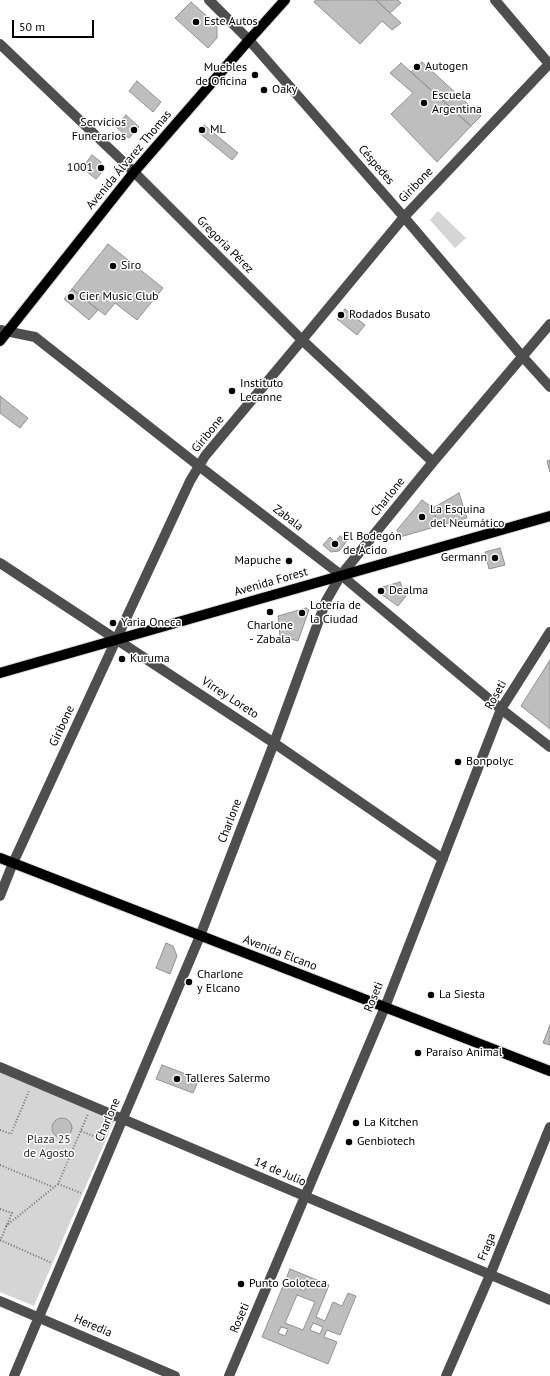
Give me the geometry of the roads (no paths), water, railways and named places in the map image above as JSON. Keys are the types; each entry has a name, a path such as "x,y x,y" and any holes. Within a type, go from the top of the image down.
{"main road":[{"name":"Avenida Álvarez Thomas","path":"0,342 4,331 134,172 248,40 285,0"},
{"name":"Avenida Forest","path":"0,673 550,516"},
{"name":"Avenida Elcano","path":"0,858 550,1071"}],"street":[{"name":"Céspedes","path":"209,0 248,40 404,216 550,387"},
{"path":"494,0 550,64"},
{"name":"Gregoria Pérez","path":"0,44 134,172 302,340 433,462"},
{"name":"Giribone","path":"0,896 13,863 190,481 205,456 404,216 550,64"},
{"name":"Charlone","path":"14,1376 200,936 274,743 326,601 341,575 433,462 550,324"},
{"name":"Zabala","path":"4,331 35,337 341,575 501,709 550,747"},
{"name":"Virrey Loreto","path":"0,563 274,743 443,859"},
{"name":"Roseti","path":"229,1376 385,1007 501,709 550,632"},
{"name":"14 de Julio","path":"0,1067 550,1300"},
{"name":"Fraga","path":"446,1376 490,1275 550,1127"},
{"name":"Heredia","path":"0,1301 176,1376"}],"place":[{"name":"Este Autos","path":"196,22"},
{"name":"Autogen","path":"417,67"},
{"name":"Muebles de Oficina","path":"255,75"},
{"name":"Oaky","path":"264,90"},
{"name":"Escuela Argentina","path":"424,103"},
{"name":"Servicios Funerarios","path":"134,130"},
{"name":"ML","path":"202,130"},
{"name":"1001","path":"101,168"},
{"name":"Siro","path":"113,266"},
{"name":"Cier Music Club","path":"71,297"},
{"name":"Rodados Busato","path":"341,315"},
{"name":"Instituto Lecanne","path":"232,391"},
{"name":"La Esquina del Neumático","path":"422,517"},
{"name":"El Bodegón de Ácido","path":"335,544"},
{"name":"Germann","path":"495,558"},
{"name":"Mapuche","path":"289,561"},
{"name":"Dealma","path":"381,591"},
{"name":"Charlone - Zabala","path":"270,612"},
{"name":"Lotería de la Ciudad","path":"302,613"},
{"name":"Yaria Oneca","path":"113,623"},
{"name":"Kuruma","path":"122,659"},
{"name":"Bonpolyc","path":"458,762"},
{"name":"Charlone y Elcano","path":"189,982"},
{"name":"La Siesta","path":"431,995"},
{"name":"Paraíso Animal","path":"418,1053"},
{"name":"Talleres Salermo","path":"177,1079"},
{"name":"La Kitchen","path":"356,1123"},
{"name":"Genbiotech","path":"349,1142"},
{"name":"Punto Goloteca","path":"241,1284"}],"park label":[{"name":"Plaza 25 de Agosto","path":"49,1147"}]}
